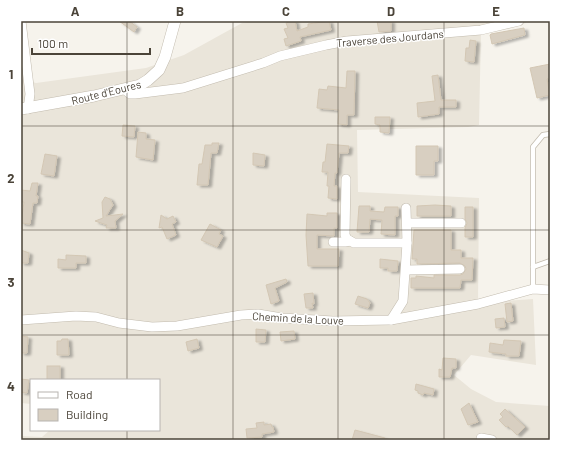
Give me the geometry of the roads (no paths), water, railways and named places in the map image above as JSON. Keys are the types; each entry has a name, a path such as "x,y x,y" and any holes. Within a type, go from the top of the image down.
{"street":[{"path":"21,21 30,94 25,109"},
{"name":"Route d'Eoures","path":"25,109 140,85 159,70 165,57 175,21"},
{"name":"Traverse des Jourdans","path":"124,89 130,94 136,94 183,88 280,56 347,41 481,30 519,21"},
{"path":"346,179 345,234 347,239 354,243 407,242"},
{"path":"391,320 402,301 406,270 406,208"},
{"path":"407,222 461,223"},
{"path":"333,242 350,241"},
{"path":"406,270 460,269"},
{"name":"Chemin de la Louve","path":"21,320 76,316 96,317 119,323 152,327 177,326 258,314 282,318 334,321 391,320 478,304 533,290 550,290"},
{"path":"481,438 492,440"}],"lane":[{"path":"533,290 533,147 543,135 550,134"},
{"path":"533,267 550,261"}]}
